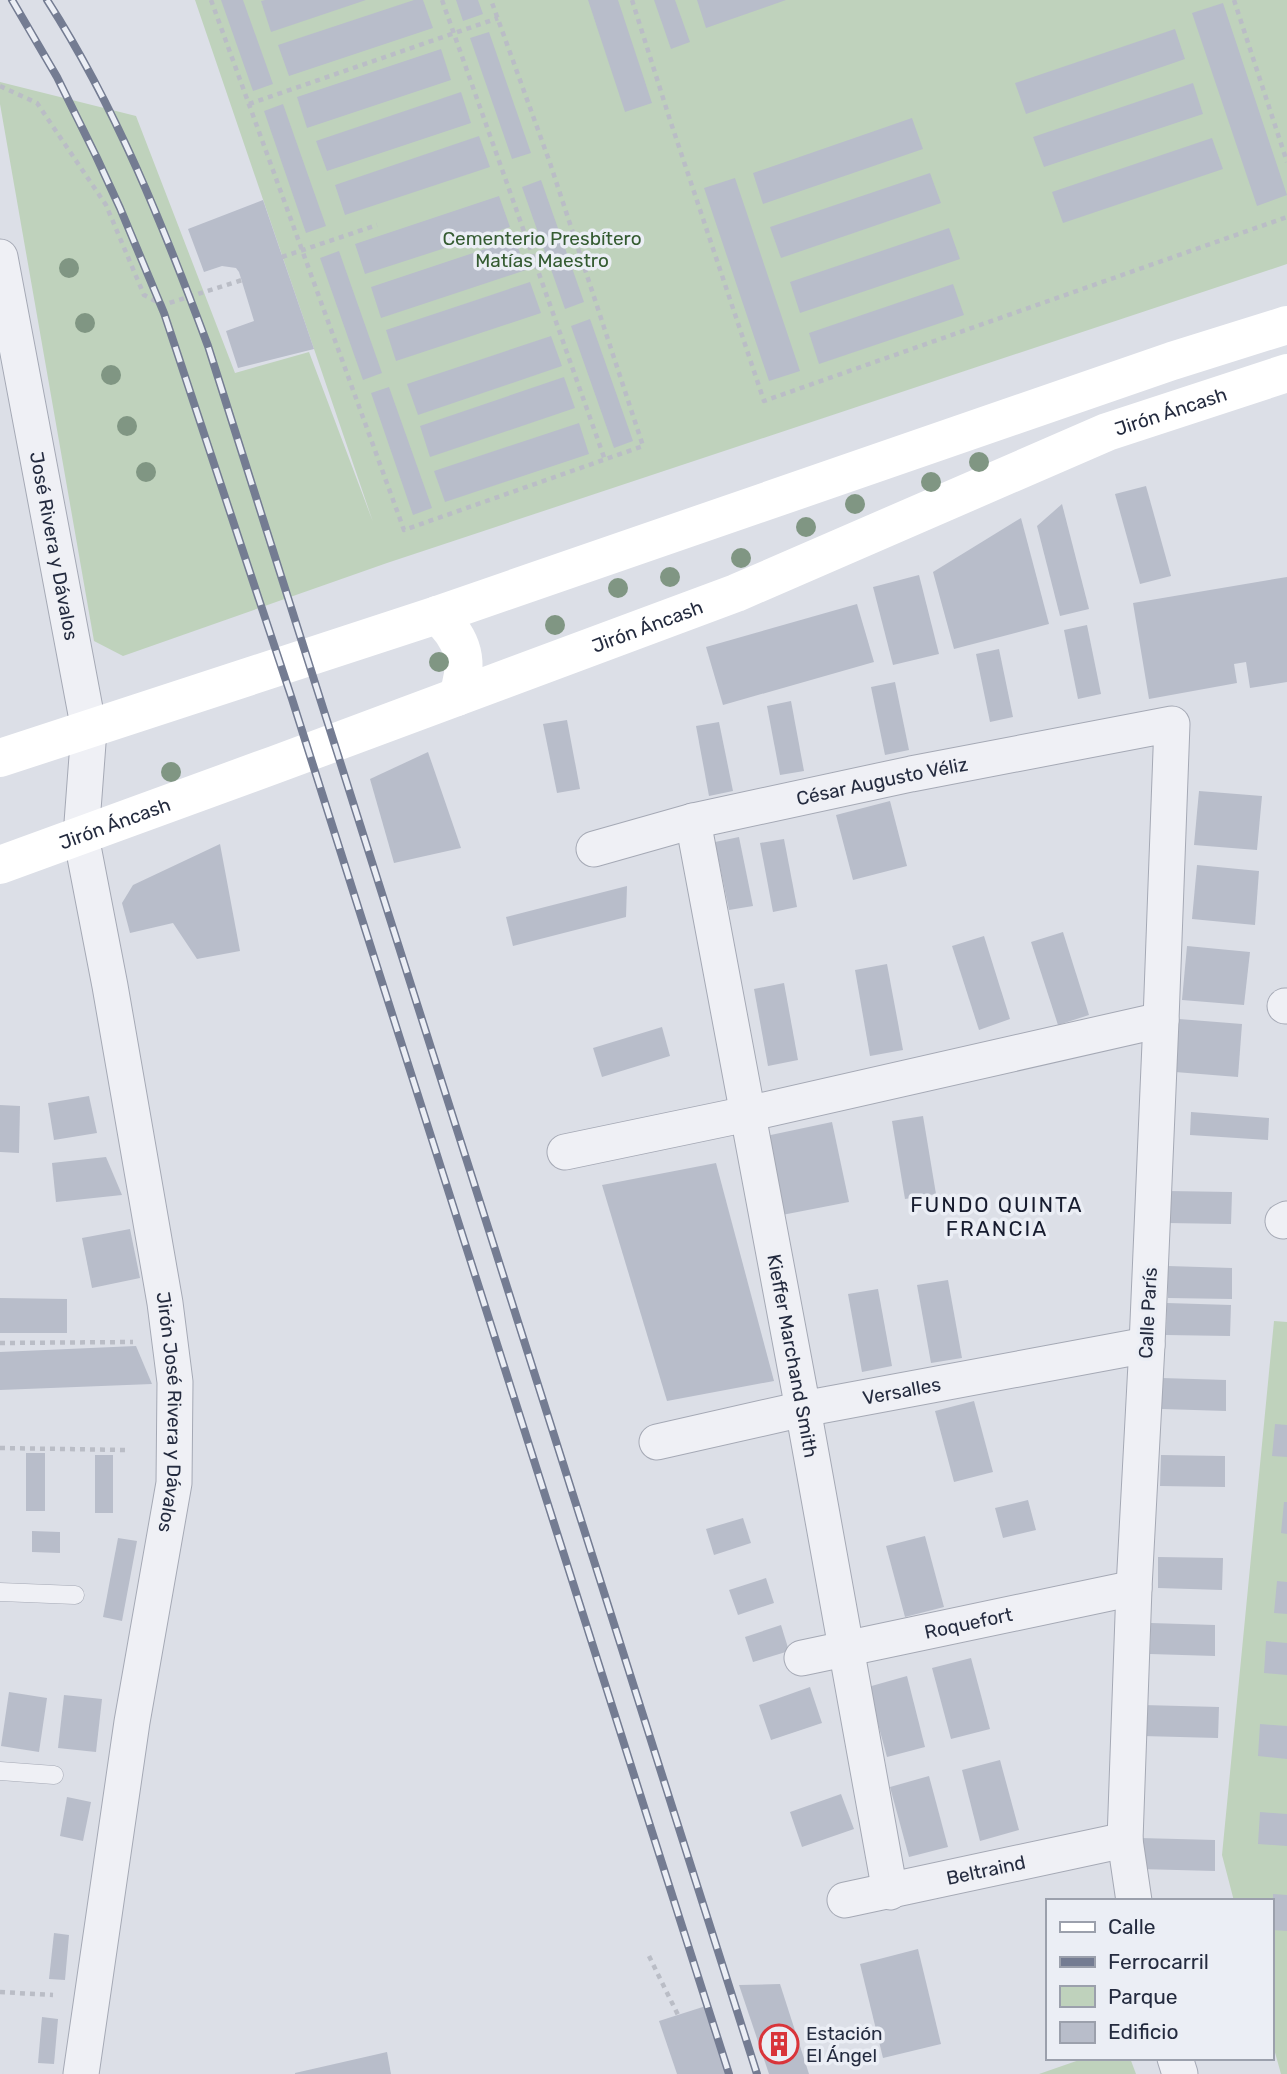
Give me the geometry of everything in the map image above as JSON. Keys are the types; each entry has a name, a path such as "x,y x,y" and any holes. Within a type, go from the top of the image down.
{"main road":[{"path":"0,758 437,615 1172,361 1287,325"},
{"name":"Jirón Áncash","path":"0,865 736,593 1107,432 1287,373"},
{"path":"437,615 456,636 462,650 463,682 457,697"}],"street":[{"name":"José Rivera y Dávalos","path":"0,257 89,730 81,836"},
{"name":"César Augusto Véliz","path":"594,849 693,821 911,774 1172,724"},
{"name":"Calle París","path":"1134,1899 1125,1840 1172,724"},
{"name":"Kieffer Marchand Smith","path":"693,821 890,1892"},
{"name":"Jirón José Rivera y Dávalos","path":"81,836 165,1303 175,1395 174,1483 132,1722 81,2074"},
{"path":"565,1152 747,1114 1161,1020"},
{"name":"Versalles","path":"657,1442 803,1409 1147,1345"},
{"name":"Roquefort","path":"802,1658 1134,1588"},
{"name":"Beltraind","path":"845,1900 1125,1840"}],"lane":[{"path":"0,1592 75,1595"},
{"path":"0,1771 54,1775"}],"path":[{"path":"211,0 404,530 643,446 550,163 491,0"},
{"path":"442,0 605,460"},
{"path":"632,0 764,401 1287,217"},
{"path":"1234,0 1287,162"},
{"path":"249,104 498,18"},
{"path":"0,86 37,103 56,130 106,205 144,295 163,305 242,280"},
{"path":"282,257 377,225"},
{"path":"0,1343 141,1342"},
{"path":"0,1448 126,1450"},
{"path":"649,1955 678,2015"},
{"path":"0,1992 61,1996"}],"green space":[{"name":"Cementerio Presbítero Matías Maestro","path":"195,0 1287,0 1287,264 387,563 123,656 94,641 0,104 0,82 136,116 235,373 309,352 373,522"},
{"path":"1274,1321 1287,1322 1287,2074 1281,2074 1273,2045 1273,1899 1233,1899 1222,1855"},
{"path":"1079,2060 1131,2060 1136,2074 1039,2074"}],"building":[{"path":"221,0 243,0 273,84 253,91"},
{"path":"366,0 271,32 261,1"},
{"path":"414,0 423,0 433,28 289,76 278,45"},
{"path":"456,0 478,0 483,14 463,21"},
{"path":"588,0 618,0 652,103 625,112"},
{"path":"654,0 675,0 690,42 671,49"},
{"path":"697,0 786,0 706,28"},
{"path":"1223,3 1287,195 1257,206 1192,13"},
{"path":"1175,29 1185,59 1026,114 1015,83"},
{"path":"489,32 531,153 512,159 470,38"},
{"path":"441,49 451,80 307,128 297,97"},
{"path":"1193,83 1203,114 1044,167 1033,137"},
{"path":"461,92 471,123 327,171 316,141"},
{"path":"283,104 326,226 306,233 264,111"},
{"path":"912,118 923,149 763,204 753,173"},
{"path":"479,136 490,167 345,215 335,185"},
{"path":"1212,138 1223,169 1063,223 1052,192"},
{"path":"930,173 941,203 781,258 770,227"},
{"path":"735,178 800,371 769,381 704,188"},
{"path":"541,180 584,302 565,309 522,187"},
{"path":"499,196 510,227 365,274 355,244"},
{"path":"263,200 314,349 238,368 226,331 254,321 239,272 236,268 222,266 204,272 188,229"},
{"path":"949,228 960,259 800,313 790,282"},
{"path":"515,239 526,270 381,318 371,287"},
{"path":"339,251 382,373 363,380 320,258"},
{"path":"530,282 541,313 396,361 386,330"},
{"path":"953,284 964,315 819,364 809,333"},
{"path":"590,319 633,441 614,448 571,326"},
{"path":"551,336 562,366 418,415 407,384"},
{"path":"564,377 575,408 430,457 420,426"},
{"path":"389,387 432,508 413,515 371,393"},
{"path":"579,423 589,454 445,502 434,471"},
{"path":"1146,486 1171,576 1140,584 1115,494"},
{"path":"1062,504 1089,609 1060,616 1037,526"},
{"path":"1021,518 1049,624 954,649 933,572"},
{"path":"919,575 939,654 893,665 873,587"},
{"path":"1287,577 1287,682 1250,688 1246,662 1234,664 1237,683 1149,699 1133,603"},
{"path":"857,604 874,662 723,705 706,647"},
{"path":"1087,625 1101,694 1078,699 1064,630"},
{"path":"999,649 1013,717 990,722 976,654"},
{"path":"895,682 909,750 885,755 871,687"},
{"path":"791,701 804,771 780,775 767,706"},
{"path":"567,720 580,789 557,793 543,724"},
{"path":"719,722 733,791 709,796 696,726"},
{"path":"428,752 461,848 394,863 370,779"},
{"path":"1199,791 1262,796 1257,850 1194,845"},
{"path":"890,801 907,866 853,880 836,815"},
{"path":"739,837 753,906 729,910 715,842"},
{"path":"784,839 797,907 773,912 760,843"},
{"path":"220,844 240,951 197,959 173,923 130,933 122,903 133,885"},
{"path":"1197,865 1259,871 1255,925 1192,919"},
{"path":"627,886 626,917 513,946 506,917"},
{"path":"1063,932 1089,1015 1058,1025 1031,942"},
{"path":"984,936 1010,1019 979,1030 952,946"},
{"path":"1187,946 1250,952 1244,1005 1182,1000"},
{"path":"887,964 903,1050 870,1056 855,970"},
{"path":"784,983 798,1060 768,1066 754,989"},
{"path":"1179,1019 1242,1024 1238,1077 1175,1072"},
{"path":"662,1027 670,1056 602,1077 593,1048"},
{"path":"89,1096 97,1133 54,1140 48,1103"},
{"path":"0,1105 20,1106 19,1153 0,1152"},
{"path":"1191,1112 1269,1118 1268,1140 1190,1135"},
{"path":"923,1116 936,1194 905,1199 892,1121"},
{"path":"832,1122 849,1202 782,1215 766,1136"},
{"path":"106,1157 122,1195 56,1202 52,1163"},
{"path":"716,1163 774,1381 667,1401 602,1185"},
{"path":"1168,1191 1232,1192 1231,1224 1167,1223"},
{"path":"130,1229 140,1278 92,1288 82,1238"},
{"path":"1168,1266 1232,1268 1232,1299 1168,1298"},
{"path":"948,1280 962,1358 931,1363 917,1285"},
{"path":"878,1289 892,1366 862,1372 848,1294"},
{"path":"0,1298 67,1299 67,1333 0,1333"},
{"path":"1167,1303 1231,1305 1230,1336 1166,1335"},
{"path":"136,1346 152,1384 0,1390 0,1352"},
{"path":"1162,1378 1226,1380 1226,1411 1162,1409"},
{"path":"974,1401 993,1472 954,1482 935,1411"},
{"path":"1275,1424 1287,1425 1287,1457 1272,1456"},
{"path":"26,1453 45,1453 45,1511 26,1511"},
{"path":"95,1455 113,1455 113,1513 95,1513"},
{"path":"1161,1455 1225,1456 1225,1487 1160,1486"},
{"path":"1028,1500 1036,1530 1003,1538 995,1508"},
{"path":"1284,1502 1287,1502 1287,1534 1281,1533"},
{"path":"743,1518 751,1543 714,1555 706,1529"},
{"path":"32,1531 60,1532 60,1553 32,1552"},
{"path":"925,1536 944,1607 905,1617 886,1546"},
{"path":"118,1538 137,1541 122,1621 103,1617"},
{"path":"1158,1557 1223,1558 1222,1590 1158,1588"},
{"path":"766,1578 774,1603 738,1615 729,1590"},
{"path":"1277,1581 1287,1582 1287,1614 1274,1613"},
{"path":"1151,1623 1215,1625 1215,1656 1150,1654"},
{"path":"781,1625 789,1651 753,1662 745,1637"},
{"path":"1266,1641 1287,1643 1287,1675 1264,1673"},
{"path":"971,1658 990,1729 951,1739 932,1668"},
{"path":"907,1676 925,1747 887,1757 868,1687"},
{"path":"810,1687 822,1723 771,1740 759,1705"},
{"path":"9,1692 47,1698 39,1752 1,1746"},
{"path":"64,1695 102,1699 96,1752 58,1748"},
{"path":"1143,1705 1219,1707 1218,1738 1142,1736"},
{"path":"1260,1724 1287,1726 1287,1759 1258,1756"},
{"path":"1000,1760 1019,1830 980,1841 962,1770"},
{"path":"929,1776 948,1847 909,1857 890,1787"},
{"path":"841,1794 854,1829 802,1847 790,1812"},
{"path":"67,1797 91,1802 83,1841 60,1836"},
{"path":"1260,1812 1287,1814 1287,1846 1258,1844"},
{"path":"1140,1838 1215,1840 1215,1871 1139,1869"},
{"path":"1273,1894 1287,1895 1287,1931 1273,1930"},
{"path":"54,1933 69,1935 65,1980 49,1979"},
{"path":"918,1949 941,2044 883,2058 860,1964"},
{"name":"Estación El Ángel","path":"780,1984 809,2074 769,2074 739,1985"},
{"path":"709,2005 732,2074 677,2074 659,2021"},
{"path":"42,2017 58,2019 54,2064 38,2063"},
{"path":"387,2052 391,2074 295,2074 295,2073"}],"railway":[{"path":"12,0 57,77 96,156 164,313 292,699 729,2074"},
{"path":"47,0 117,125 156,213 208,346 757,2074"}],"place":[{"name":"Estación El Ángel","path":"779,2044"}],"district":[{"name":"FUNDO QUINTA FRANCIA","path":"997,1216"}]}
